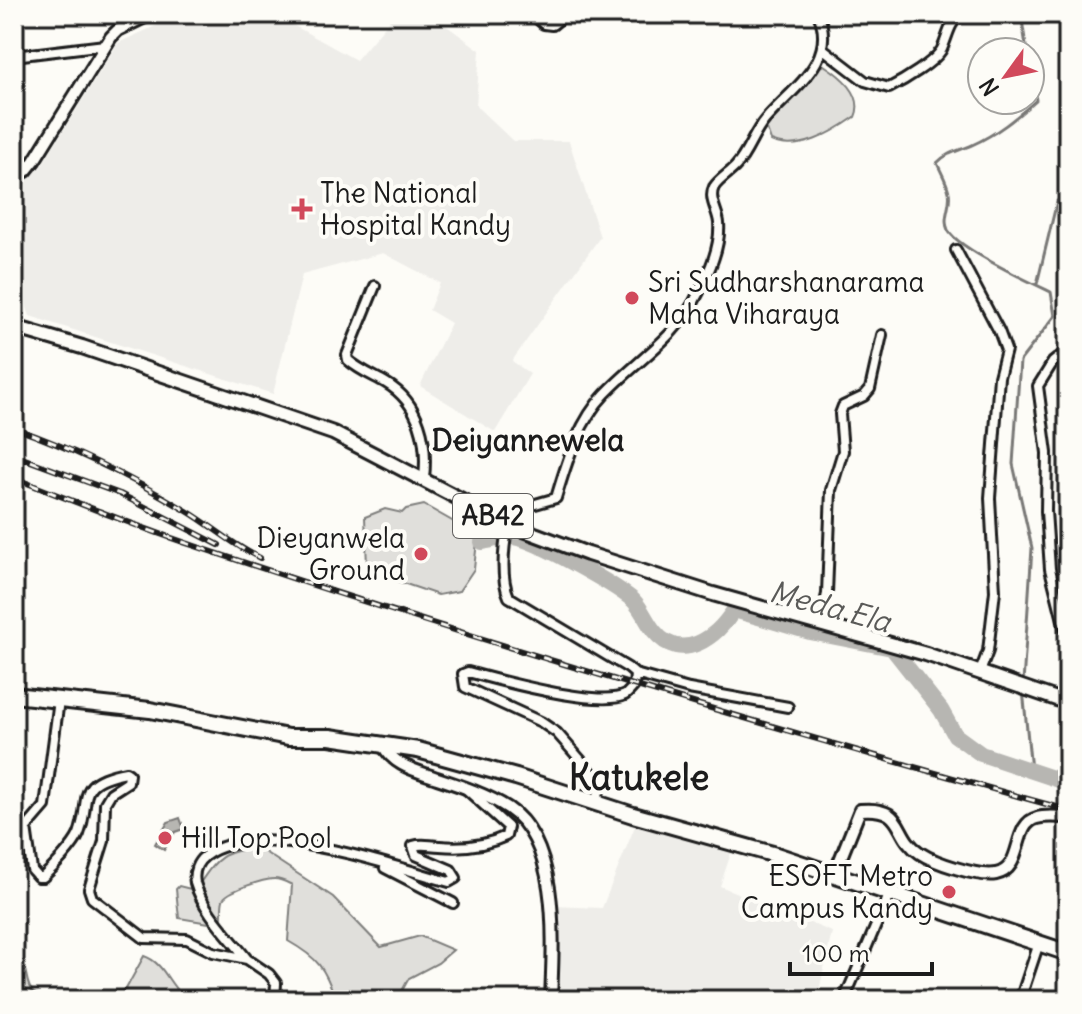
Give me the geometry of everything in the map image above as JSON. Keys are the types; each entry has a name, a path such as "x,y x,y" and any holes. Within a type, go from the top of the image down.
{"highway":[{"path":"14,695 193,717 288,737 330,737 418,750 776,855 1068,953"}],"main road":[{"name":"AB42","path":"14,327 47,335 351,440 494,516 507,528 641,572 926,654 1068,703"}],"street":[{"path":"14,176 26,171 34,161 105,45 118,30 151,14"},
{"path":"534,14 544,23 552,24 564,14"},
{"path":"494,516 556,498 572,448 592,411 604,395 671,336 699,294 717,248 719,223 712,198 714,188 742,159 764,121 811,72 822,48 823,34 818,14"},
{"path":"822,48 865,81 889,88 907,79 941,51 945,36 960,14"},
{"path":"14,56 105,45"},
{"path":"956,250 1006,350 999,377 990,498 995,591 988,651 982,673"},
{"path":"375,286 347,355 348,360 400,392 414,410 426,449 424,478"},
{"path":"820,624 827,594 831,490 843,451 840,414 843,406 864,396 870,389 882,335"},
{"path":"1068,350 1053,362 1038,386 1047,453 1046,511 1050,569 1068,640"},
{"path":"507,528 506,588 509,597 635,674 689,689 788,707"},
{"path":"599,804 596,780 557,733 541,722 469,691 465,687 463,674 468,672 528,688 604,699 624,695 634,686 635,674"},
{"path":"59,700 45,806 26,828 32,870 38,877 43,877 79,835 84,799 91,787 105,776 126,772 129,774 128,782 111,793 105,803 104,841 89,889 92,898 144,938 187,939 213,952 247,959"},
{"path":"383,745 393,759 405,767 465,787 508,808 526,824 545,863 552,937 551,1000"},
{"path":"275,1000 276,983 269,974 247,959 204,903 195,883 194,874 199,861 215,848 294,842 449,882 456,878 451,870 416,855 413,846 422,843 438,846 489,845 506,836 508,827 465,787"},
{"path":"834,875 860,810 884,811 893,817 919,853 970,872 998,874 1011,866 1028,823 1035,818 1068,817"},
{"path":"370,860 453,903"},
{"path":"844,1000 889,895"},
{"path":"1020,1000 1039,943"}],"shaded area":[{"name":"The National Hospital Kandy","path":"182,14 273,14 356,60 395,14 430,14 480,50 476,106 513,141 569,141 600,237 512,361 530,374 495,432 420,386 451,323 429,310 440,283 383,253 302,275 273,394 30,316 14,272 14,180 40,168 118,43"},
{"path":"824,65 850,87 857,101 855,117 815,140 793,145 771,141 765,124 817,68"},
{"name":"Dieyanwela Ground","path":"424,505 468,530 477,541 474,569 459,591 438,595 394,580 367,566 365,517 385,509 402,513"},
{"name":"Hill Top Pool","path":"180,818 184,829 175,832 164,850 155,844 168,822"},
{"path":"635,826 731,853 720,886 832,932 817,1000 551,1000 553,906 602,908"},
{"path":"257,847 333,897 381,947 420,936 453,950 438,963 409,978 397,1000 336,1000 319,965 288,941 292,885 269,880 231,893 223,900 221,925 179,918 176,889 179,886 195,890 219,859"},
{"path":"144,956 160,967 182,994 199,1000 14,1000 14,972 22,966 34,993 80,997 126,989"},
{"path":"226,995 227,1000 199,1000"}],"waterway":[{"path":"1021,14 1024,36"},
{"path":"1017,116 998,131 937,163 949,192 946,220 954,238 979,255 1051,292 1055,316 1020,361 1013,464 1032,548 1023,683"},
{"path":"1037,284 1057,201 1068,202"},
{"name":"Meda Ela","path":"482,542 513,537 574,564 633,600 654,631 664,641 676,646 698,643 708,637 734,610 810,632 892,648 941,710 955,735 981,754 1068,783"},
{"path":"1023,690 1031,770"}],"railway":[{"path":"14,428 59,445 124,476 187,511 260,558"},
{"path":"14,455 120,494 219,545"},
{"path":"14,478 172,538 412,617 739,716 1068,810"}],"place":[{"name":"The National Hospital Kandy","path":"302,209"},
{"name":"Sri Sudharshanarama Maha Viharaya","path":"632,298"},
{"name":"Dieyanwela Ground","path":"421,554"},
{"name":"Hill Top Pool","path":"165,838"},
{"name":"ESOFT Metro Campus Kandy","path":"949,892"}],"district":[{"name":"Deiyannewela","path":"528,441"},
{"name":"Katukele","path":"639,777"}]}
